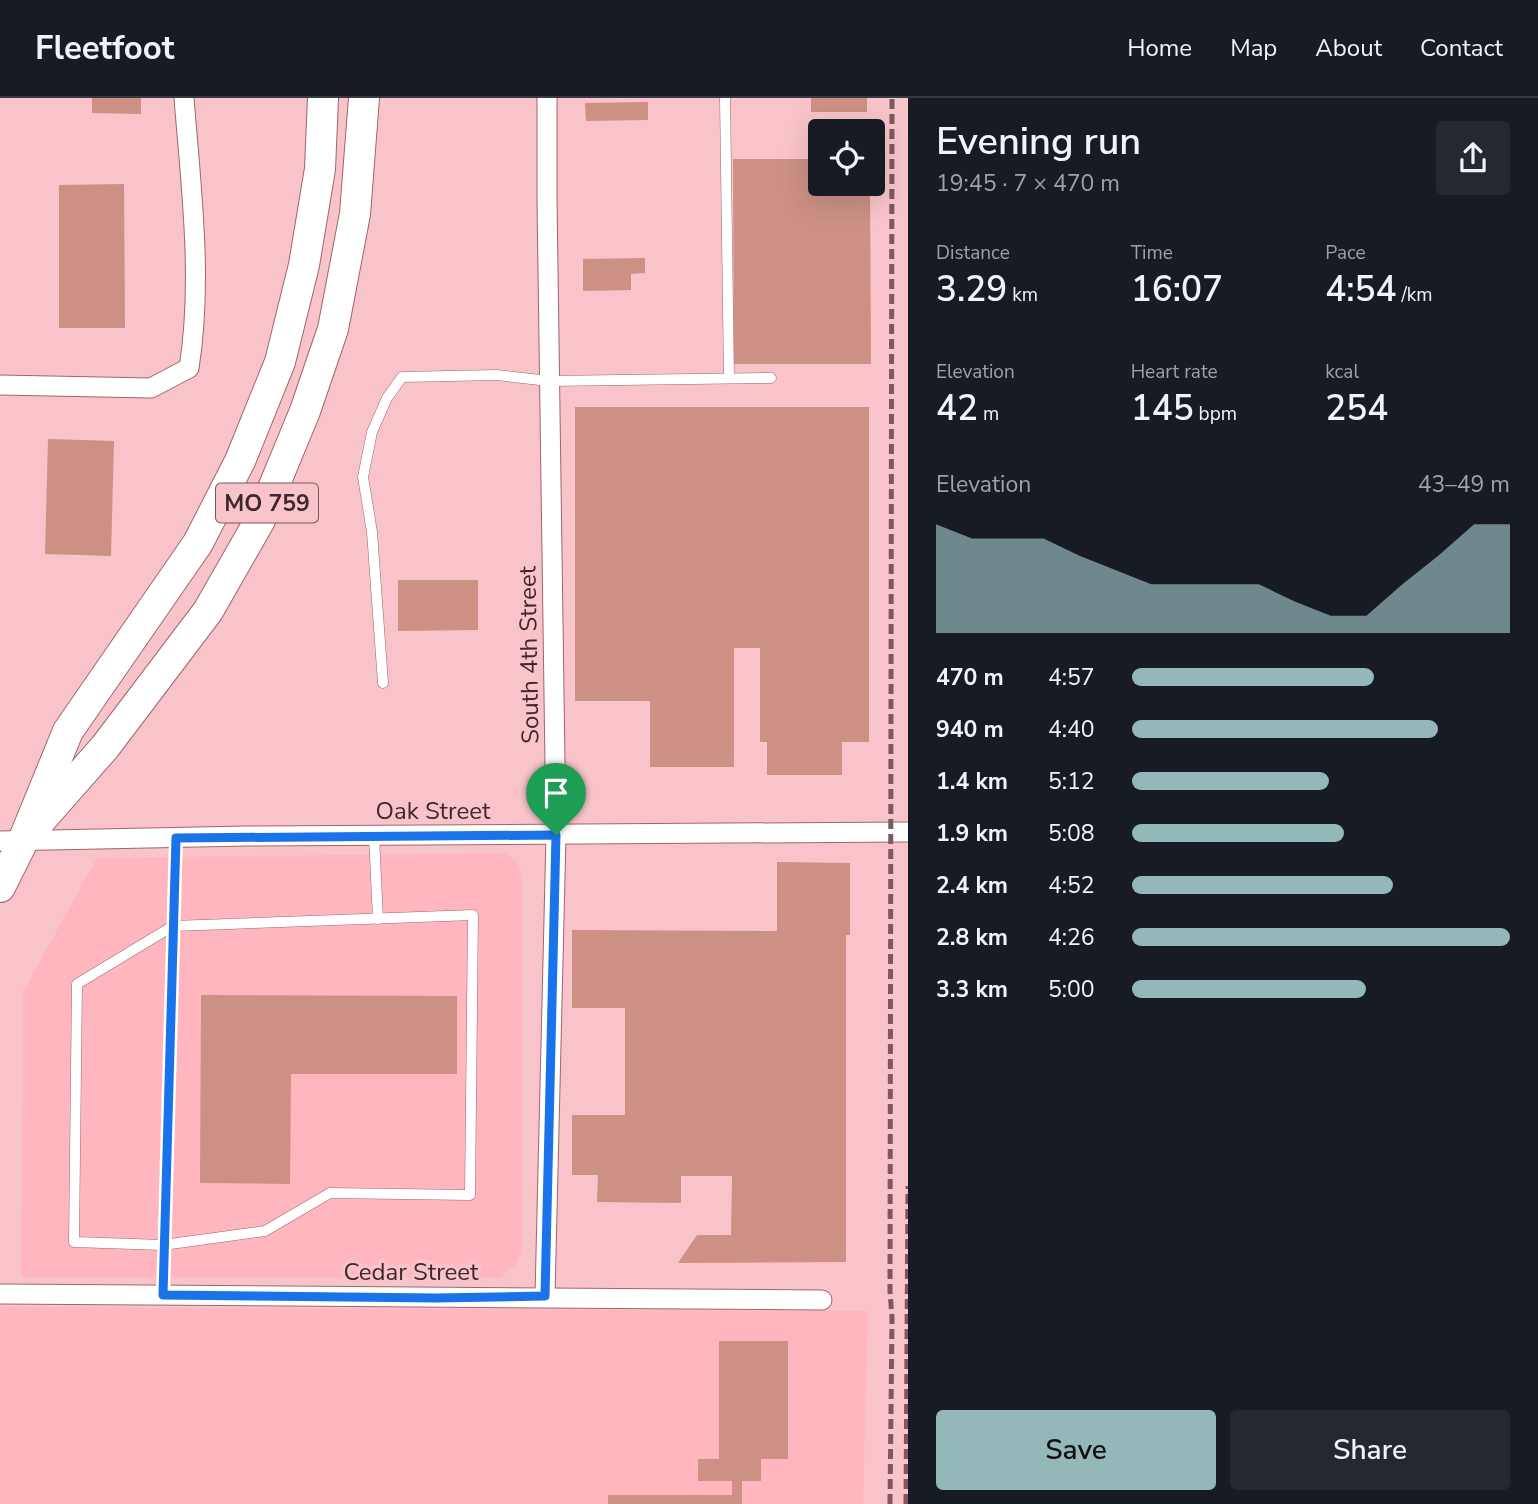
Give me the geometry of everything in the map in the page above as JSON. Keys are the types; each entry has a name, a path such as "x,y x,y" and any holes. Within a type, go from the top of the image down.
{"main road":[{"name":"MO 759","path":"0,887 11,841 68,731 198,544 240,461 280,362 304,265 320,169 323,98"},
{"name":"MO 759","path":"11,841 105,747 208,611 260,520 305,411 333,329 355,214 364,98"}],"street":[{"path":"0,385 151,388 189,368 194,306 191,193 184,98"},
{"name":"South 4th Street","path":"545,1296 556,835 547,98"},
{"name":"Oak Street","path":"11,841 908,832"},
{"name":"Cedar Street","path":"0,1294 822,1300"}],"lane":[{"path":"725,98 729,378"},
{"path":"383,683 372,531 363,477 372,432 387,398 402,377 496,375 549,381 771,378"},
{"path":"374,836 378,919"},
{"path":"163,1295 176,838"},
{"path":"473,915 470,1195 330,1194 265,1231 163,1245 74,1242 77,984 173,926 473,915"}],"shaded area":[{"path":"504,853 517,861 522,877 522,1252 513,1267 500,1278 21,1277 23,992 97,858"},
{"path":"0,1307 868,1311 863,1504 0,1504"}],"building":[{"path":"92,98 141,98 141,114 92,113"},
{"path":"811,98 867,98 867,112 811,112"},
{"path":"648,102 648,120 586,121 585,103"},
{"path":"733,159 808,159 808,196 870,196 871,364 734,364"},
{"path":"124,184 125,328 59,328 59,185"},
{"path":"645,258 645,273 631,274 631,290 583,291 583,259"},
{"path":"575,407 869,407 869,742 842,742 842,775 767,775 767,742 760,742 760,648 734,648 734,767 650,767 650,701 575,701"},
{"path":"48,439 114,441 111,556 45,554"},
{"path":"398,580 478,580 478,630 398,631"},
{"path":"777,862 850,863 850,935 846,935 846,1262 678,1263 697,1235 731,1235 732,1176 681,1176 681,1203 597,1202 598,1175 572,1175 572,1115 625,1115 625,1008 572,1008 572,930 777,931"},
{"path":"201,995 457,996 457,1074 291,1074 290,1184 200,1183"},
{"path":"719,1341 788,1341 788,1459 761,1459 761,1481 742,1481 742,1504 608,1504 608,1495 732,1495 732,1481 698,1481 698,1459 719,1459"}],"railway":[{"path":"890,1504 892,98"},
{"path":"906,1504 908,1186"}],"route":[{"path":"556,835 545,1296 436,1298 163,1295 176,838 556,835"}]}
